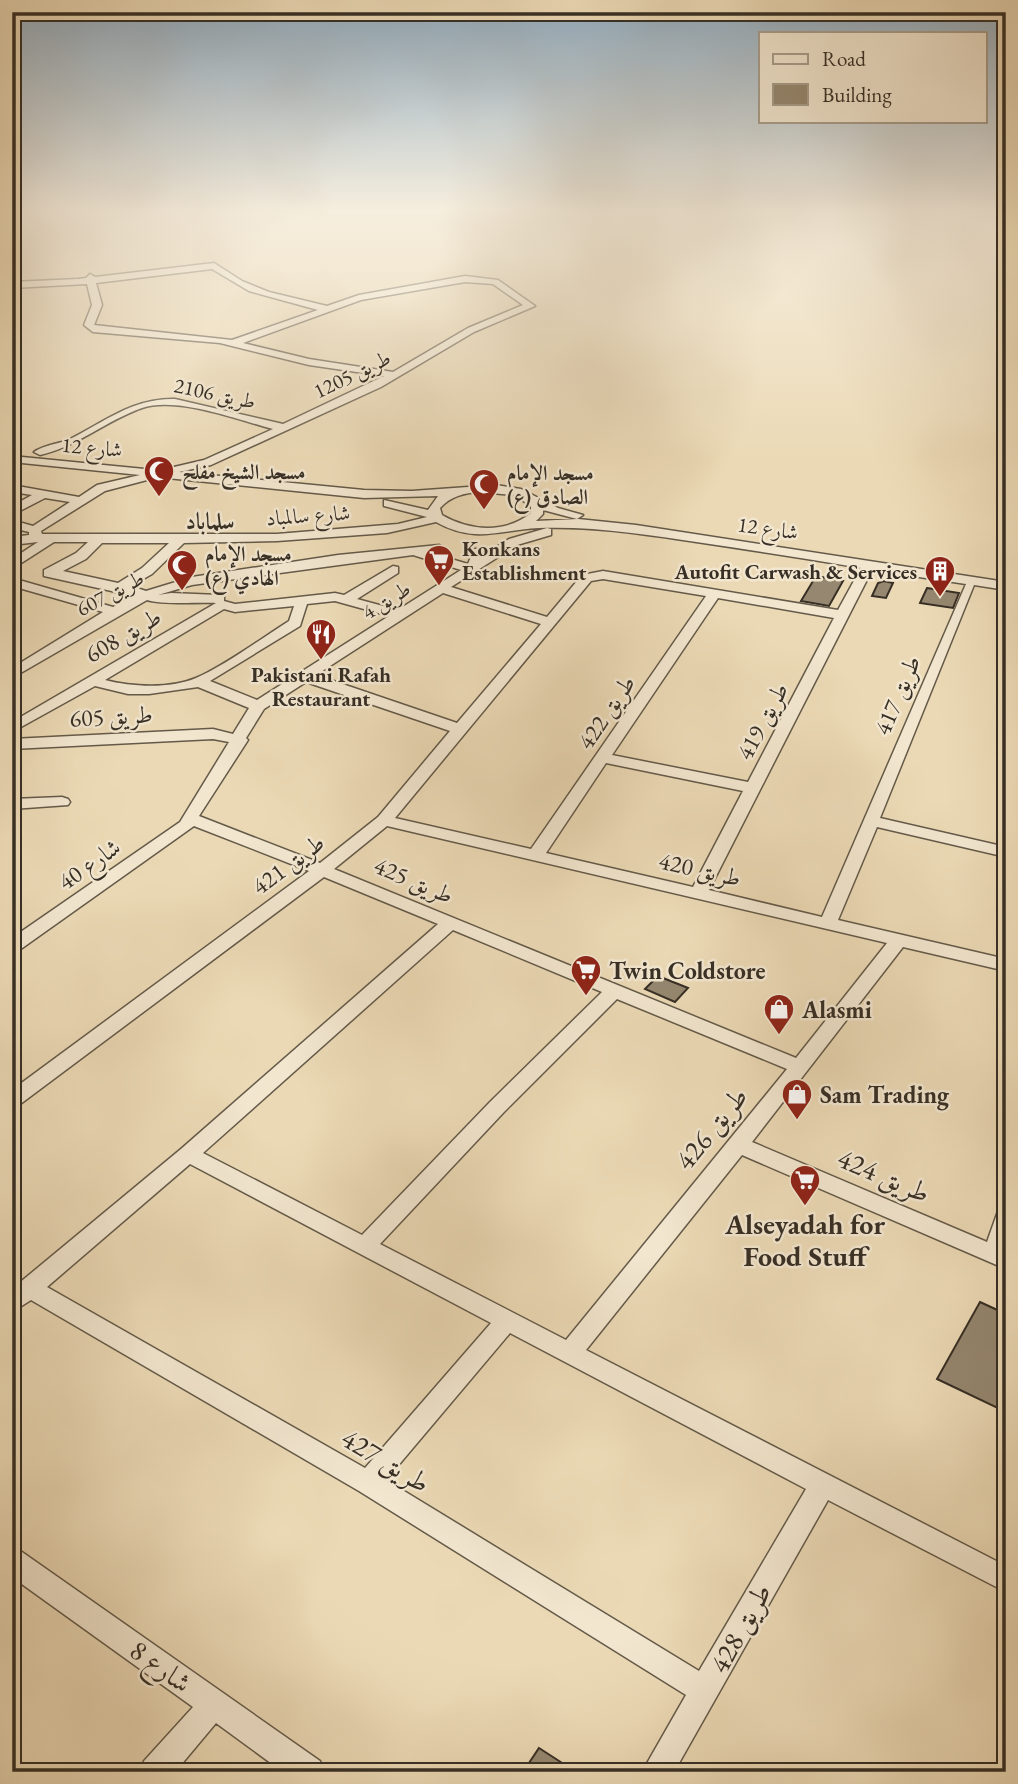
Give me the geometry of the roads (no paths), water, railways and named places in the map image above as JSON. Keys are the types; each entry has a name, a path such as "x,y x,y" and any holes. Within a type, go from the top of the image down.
{"street":[{"path":"94,292 97,304 89,325 93,329 157,333 233,343 309,362 395,375"},
{"path":"262,292 327,308"},
{"name":"طريق 1205","path":"233,343 327,308 384,292"},
{"name":"طريق 1205","path":"205,468 395,375 464,334 530,306 510,292"},
{"name":"طريق 2106","path":"65,450 138,406 157,401 175,402 284,428"},
{"path":"12,450 65,450 178,468 205,468 331,485 364,494"},
{"name":"شارع 12","path":"12,458 364,494 412,495 480,488 509,490 569,514 765,540 1006,579"},
{"name":"شارع 12","path":"12,466 387,503 436,516 460,528"},
{"path":"82,472 98,484 94,492"},
{"path":"12,524 35,534 94,492 119,482 143,478"},
{"path":"12,488 83,501"},
{"path":"436,516 434,508 438,501 460,491"},
{"path":"12,511 43,494"},
{"path":"523,525 537,514 536,502"},
{"name":"شارع سالمباد","path":"12,541 35,534 52,538 179,541 261,553 327,535 409,526 436,516"},
{"name":"شارع 12","path":"506,529 523,525 578,523 636,529 780,549 1006,586"},
{"path":"475,563 460,528 506,529"},
{"path":"475,563 506,529"},
{"path":"636,529 679,540"},
{"path":"475,563 525,537 557,530 679,540 1006,593"},
{"path":"327,535 342,558"},
{"path":"13,563 52,538"},
{"path":"19,584 51,572 81,556 98,540"},
{"path":"120,587 147,571 179,541"},
{"name":"طريق 607","path":"12,674 147,596 185,582 235,571 261,553 342,558 439,549"},
{"name":"طريق 607","path":"405,551 475,563"},
{"name":"طريق 4","path":"191,819 258,706 443,589 475,563"},
{"path":"348,599 393,570"},
{"name":"طريق 419","path":"698,894 866,570"},
{"path":"147,571 185,582"},
{"path":"51,572 120,587 159,600 169,597 220,602 235,608 335,597 401,615"},
{"name":"طريق 421","path":"12,1100 322,870 384,820 587,578 603,575 714,594"},
{"path":"212,578 220,602"},
{"path":"19,584 116,612"},
{"name":"طريق 417","path":"828,924 969,587"},
{"path":"443,589 551,622"},
{"path":"714,594 843,615"},
{"name":"طريق 422","path":"536,856 714,594"},
{"path":"90,680 128,690 149,690 199,682 295,623 302,600"},
{"name":"طريق 608","path":"15,744 18,725 220,602"},
{"path":"304,676 462,730"},
{"path":"199,682 258,706"},
{"name":"طريق 605","path":"15,744 213,734 248,723"},
{"name":"طريق 605","path":"213,734 240,740"},
{"path":"602,758 752,788"},
{"path":"14,806 62,802"},
{"name":"طريق 425","path":"191,819 322,870 800,1067"},
{"name":"شارع 40","path":"12,947 179,832 191,819"},
{"name":"طريق 420","path":"384,820 1006,965"},
{"path":"871,821 1006,852"},
{"name":"طريق 427","path":"449,923 188,1154 21,1296 368,1483 706,1691"},
{"name":"طريق 426","path":"569,1353 738,1145 899,940"},
{"path":"364,1247 497,1107 615,990"},
{"name":"طريق 424","path":"738,1145 1000,1257"},
{"path":"188,1154 1006,1580"},
{"path":"1000,1257 1006,1217"},
{"path":"368,1483 507,1320"},
{"name":"طريق 428","path":"657,1772 823,1484"},
{"name":"شارع 8","path":"12,1561 309,1772"},
{"path":"155,1772 214,1704"}],"place":[{"name":"مسجد الشيخ مفلح","path":"159,498"},
{"name":"مسجد الإمام الصادق (ع)","path":"484,511"},
{"name":"Konkans Establishment","path":"439,587"},
{"name":"مسجد الإمام الهادي (ع)","path":"182,592"},
{"name":"Autofit Carwash & Services","path":"940,598"},
{"name":"Pakistani Rafah Restaurant","path":"321,661"},
{"name":"Twin Coldstore","path":"586,997"},
{"name":"Alasmi","path":"779,1036"},
{"name":"Sam Trading","path":"797,1121"},
{"name":"Alseyadah for Food Stuff","path":"805,1207"}],"district":[{"name":"سلماباد","path":"210,521"}]}
